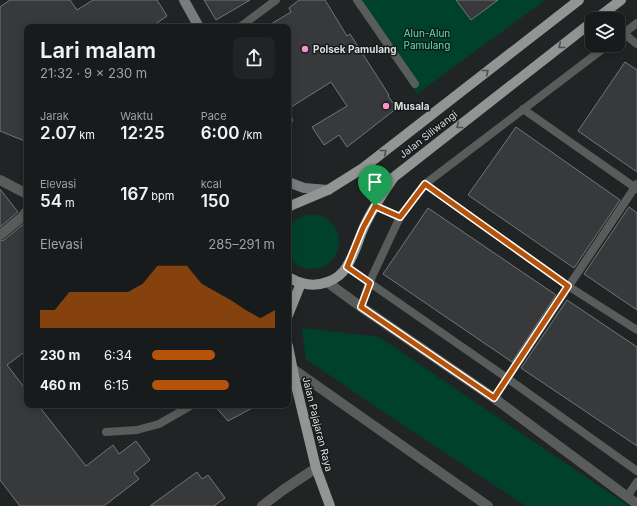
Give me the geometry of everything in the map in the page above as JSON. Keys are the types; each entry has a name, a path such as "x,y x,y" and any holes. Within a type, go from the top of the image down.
{"main road":[{"path":"184,0 197,24"},
{"name":"Jalan Siliwangi","path":"291,206 328,190 363,168 579,0"},
{"path":"608,12 621,0"},
{"name":"Jalan Siliwangi","path":"291,278 301,283 316,285 331,281 343,273 347,267 363,228 394,177 585,27"},
{"path":"291,183 304,188 328,190"},
{"path":"291,308 301,283"},
{"name":"Jalan Pajajaran Raya","path":"291,360 293,369 291,381 316,468 330,506"}],"street":[{"path":"0,180 24,192"},
{"path":"0,235 24,214"},
{"path":"327,282 494,398 637,504"},
{"path":"293,369 488,506"},
{"path":"262,506 316,468"}],"lane":[{"path":"244,24 276,0"},
{"path":"357,0 416,84"},
{"path":"625,31 637,23"},
{"path":"625,37 637,44"},
{"path":"361,307 370,283 400,217 425,184 599,52"},
{"path":"494,398 636,187 523,108"},
{"path":"425,184 568,286 637,330"},
{"path":"375,206 400,217"},
{"path":"347,267 507,378 637,471"},
{"path":"106,432 137,430 159,424 187,408"},
{"path":"627,497 637,482"}],"green space":[{"name":"Alun-Alun Pamulang","path":"352,0 545,0 417,94"},
{"path":"306,215 321,216 331,222 337,231 339,243 336,255 323,267 317,269 305,268 299,266 291,259 291,225 299,218"},
{"path":"302,328 379,337 629,506 526,506 306,359"}],"building":[{"path":"10,0 70,0 77,10 93,0 157,0 167,16 155,24 24,24 24,141 0,131 0,7"},
{"path":"204,0 250,0 216,20"},
{"path":"299,0 325,0 347,36 350,34 397,108 347,147 339,135 324,145 312,127 347,106 331,82 291,107 291,24 271,24 291,12 289,8"},
{"path":"456,0 498,0 471,20"},
{"path":"625,62 637,70 637,172 578,131"},
{"path":"516,127 620,200 574,268 468,195"},
{"path":"0,189 18,212 0,227"},
{"path":"629,207 637,213 637,310 584,274"},
{"path":"428,208 556,295 512,362 383,274"},
{"path":"24,224 24,352 7,365 24,387 24,408 40,408 86,466 113,445 119,454 136,441 150,460 134,473 139,479 104,506 20,506 0,480 0,241 4,240"},
{"path":"567,300 637,347 637,446 521,368"},
{"path":"217,408 252,408 228,421"},
{"path":"197,472 202,479 208,475 225,498 214,506 150,506"}],"place":[{"name":"Polsek Pamulang","path":"305,49"},
{"name":"Musala","path":"386,106"}],"route":[{"path":"425,184 568,286 494,398 361,307 370,283 347,267 363,228 375,206 400,217 425,184"}]}
